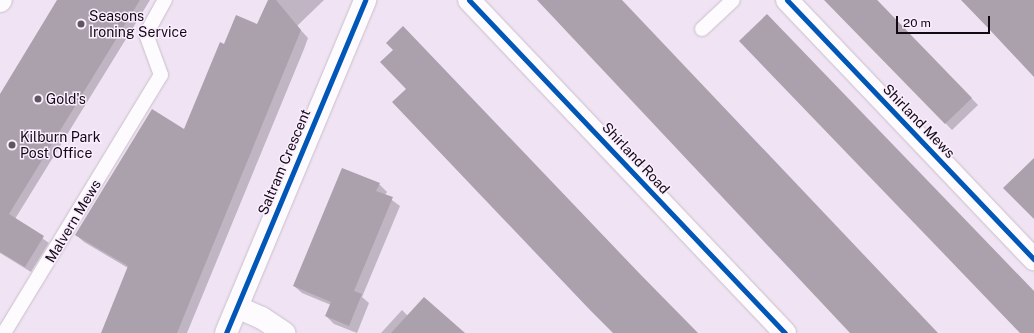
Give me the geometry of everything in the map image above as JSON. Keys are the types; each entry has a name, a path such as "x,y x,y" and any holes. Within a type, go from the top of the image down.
{"street":[{"name":"Saltram Crescent","path":"226,333 365,0"},
{"name":"Shirland Road","path":"470,0 785,333"},
{"name":"Shirland Mews","path":"787,0 1034,259"},
{"path":"237,307 262,318 284,333"}],"lane":[{"name":"Malvern Mews","path":"4,333 161,75 146,34 165,0"},
{"path":"702,29 733,0"}],"building":[{"path":"57,0 140,0 9,214 44,236 25,267 0,252 0,94"},
{"path":"268,0 276,0 301,30 177,333 101,333 128,266 75,235 152,109 184,129 220,42 224,44 236,15 257,24"},
{"path":"537,0 622,0 938,333 850,333"},
{"path":"824,0 877,0 972,98 945,124"},
{"path":"961,0 1034,0 1034,77 989,29"},
{"path":"767,14 1034,291 1034,333 1020,333 739,41"},
{"path":"403,26 698,333 613,333 590,310 392,102 406,89 380,62 393,50 386,43"},
{"path":"1034,158 1034,219 1003,188"},
{"path":"342,168 380,183 376,191 393,197 354,291 362,294 349,326 325,316 331,302 293,286"},
{"path":"424,297 465,333 391,333"}],"cycle path":[{"path":"226,333 365,0"},
{"path":"469,0 785,333"},
{"path":"787,0 1034,259"}],"place":[{"name":"Seasons Ironing Service","path":"81,24"},
{"name":"Gold's","path":"38,99"},
{"name":"Kilburn Park Post Office","path":"12,145"}]}
